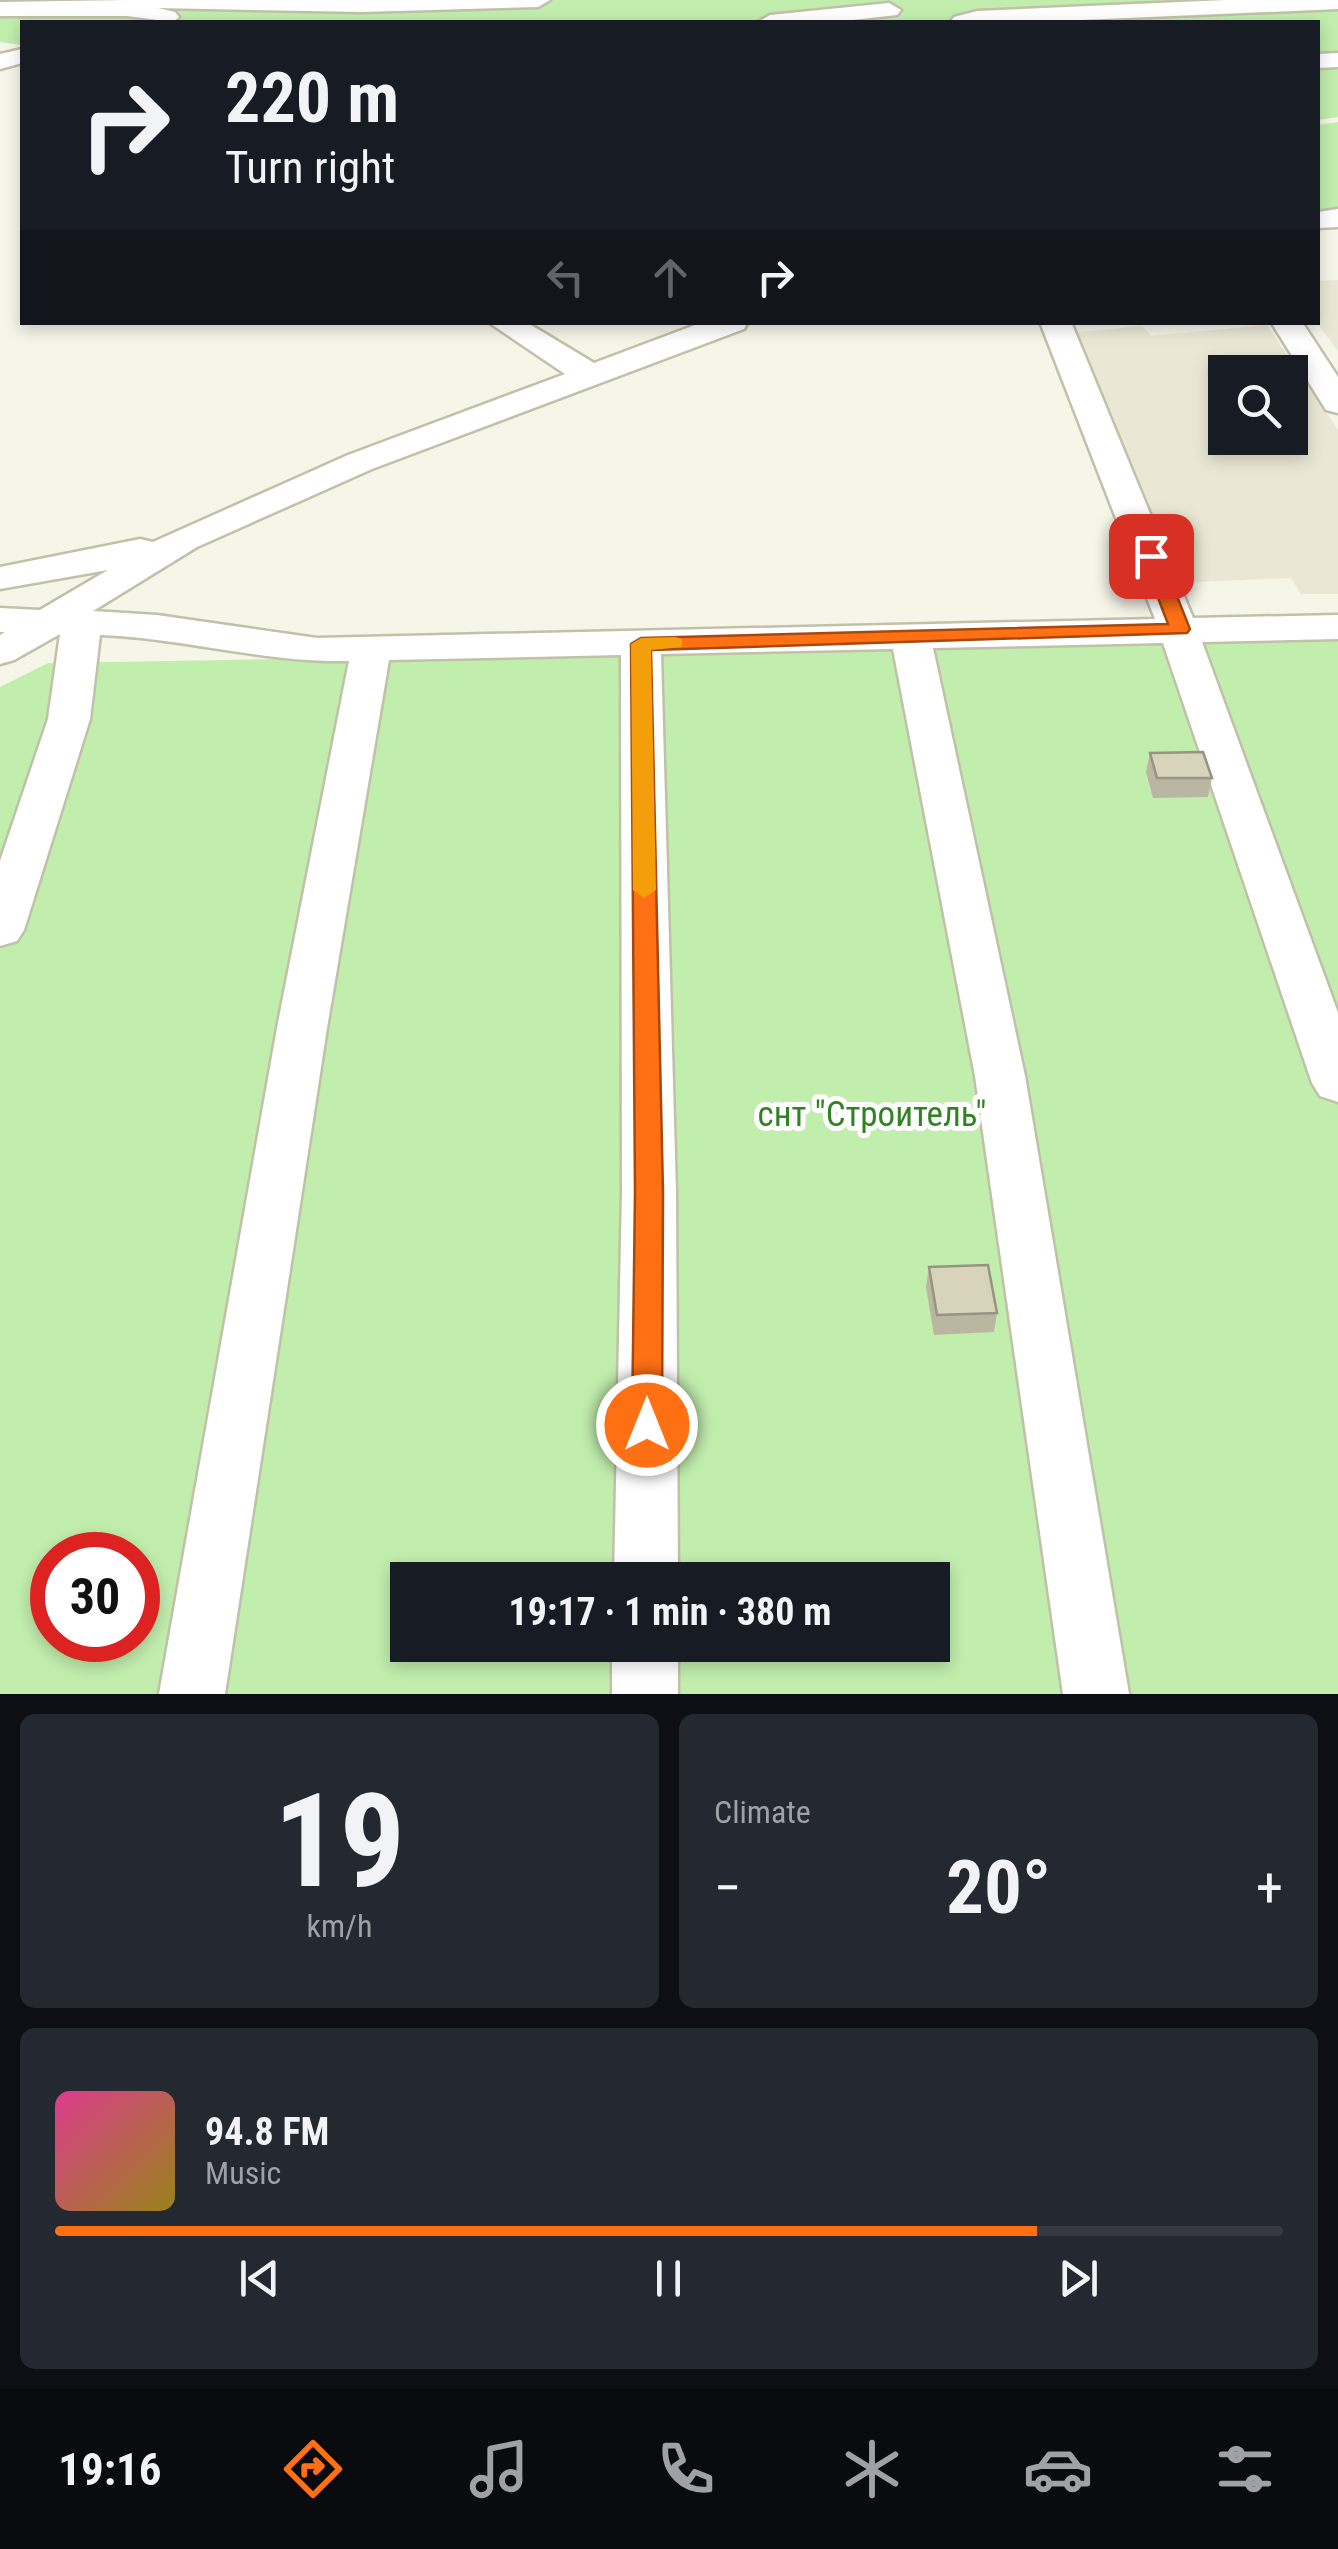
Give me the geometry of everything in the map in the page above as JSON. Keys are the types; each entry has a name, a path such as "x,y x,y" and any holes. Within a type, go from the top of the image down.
{"street":[{"path":"0,9 362,6 538,0"},
{"path":"795,20 897,12 862,0"},
{"path":"970,20 1338,2"},
{"path":"129,8 188,20"},
{"path":"508,325 594,377"},
{"path":"0,578 85,564 184,539 360,462 725,325"},
{"path":"1056,325 1180,629 1233,791 1338,1084"},
{"path":"1288,325 1338,403"},
{"path":"0,652 63,623 184,539"},
{"path":"0,620 180,630 318,650 1338,627"},
{"path":"0,930 69,720 63,623"},
{"path":"911,638 1000,1076 1096,1694"},
{"path":"641,644 649,1192 646,1562"},
{"path":"192,1694 306,1009 371,648"},
{"path":"645,1694 646,1662"}],"shaded area":[{"path":"1338,280 1338,351 1318,325 1320,281"},
{"path":"1267,325 1287,355 1208,355 1208,455 1308,455 1308,386 1338,430 1338,594 1301,594 1291,578 1174,583 1071,333 1142,326 1151,336"}],"green space":[{"path":"0,0 1338,0 1338,117 1320,120 1320,20 20,20 20,45 0,42"},
{"path":"1338,122 1338,210 1320,212 1320,125"},
{"name":"снт \"Строитель\"","path":"1338,641 1338,1694 0,1694 0,687 48,663"}],"building":[{"path":"1203,752 1212,778 1157,778 1150,753"},
{"path":"988,1265 997,1313 937,1315 929,1267"}],"slow traffic":[{"path":"644,890 641,644 675,643"}],"route":[{"path":"647,1425 649,1192 641,644 1180,629 1151,556"}]}
